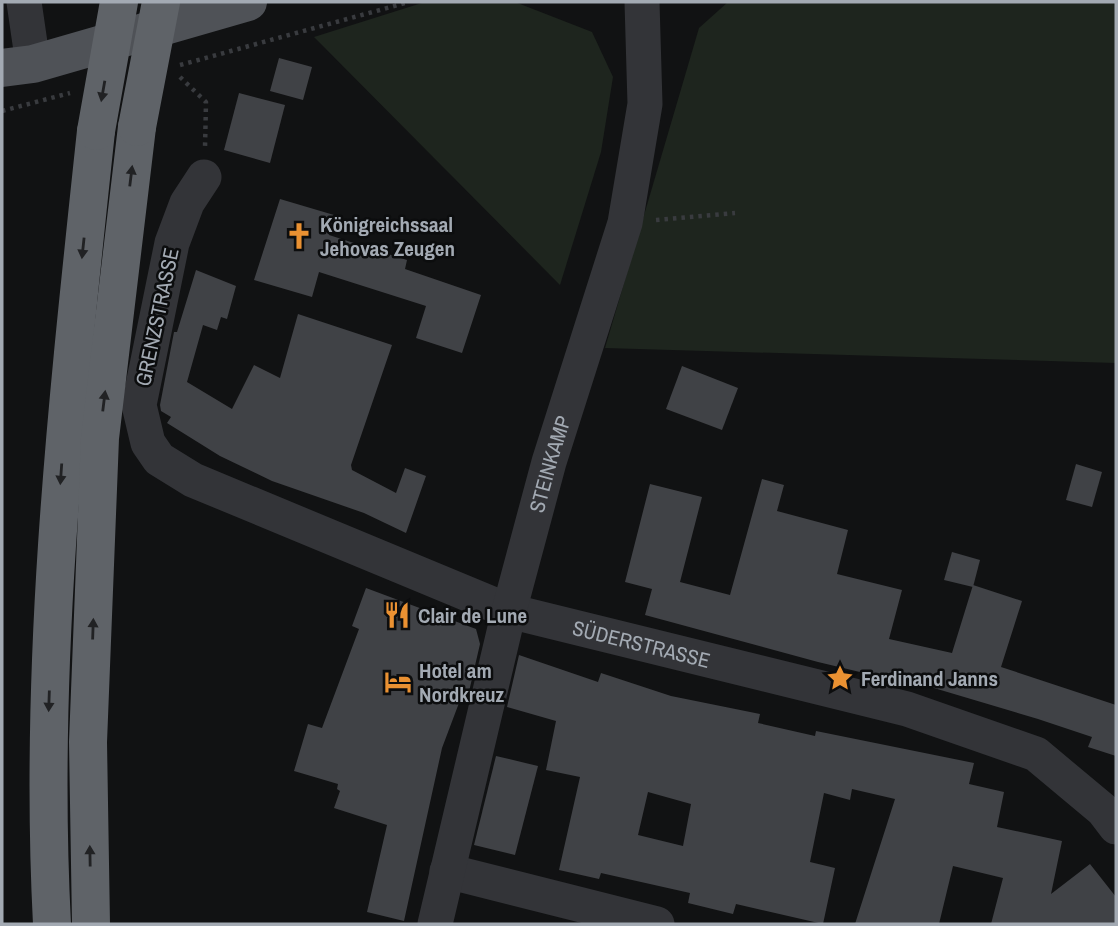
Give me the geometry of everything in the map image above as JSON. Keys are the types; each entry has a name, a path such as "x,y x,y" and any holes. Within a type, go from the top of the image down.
{"highway":[{"path":"52,924 47,747 54,582 65,421 96,131 119,2"},
{"path":"90,924 88,741 100,438 137,127 161,2"}],"main road":[{"path":"17,66 248,2"}],"street":[{"path":"17,66 24,2"},
{"name":"STEINKAMP","path":"436,924 509,611 549,462 625,223 645,104 642,2"},
{"name":"GRENZSTRASSE","path":"159,459 148,443 139,405 172,243 187,203 204,177"},
{"name":"SÜDERSTRASSE","path":"159,459 193,480 509,611 907,709 1036,754 1103,810 1116,827"},
{"path":"447,871 657,924"}],"path":[{"path":"204,177 206,102 170,68 409,2"},
{"path":"2,111 79,91"},
{"path":"625,223 735,213"}],"shaded area":[{"path":"425,2 515,2 592,32 613,77 601,152 560,285 314,37"},
{"path":"728,2 1116,2 1116,363 605,348 699,28"}],"building":[{"path":"279,58 312,67 303,100 270,91"},
{"path":"239,93 285,105 270,163 224,150"},
{"path":"280,199 334,215 329,235 407,260 405,269 481,295 462,353 416,338 426,306 319,272 312,297 254,280"},
{"path":"196,270 236,286 227,319 221,317 217,330 203,325 187,382 232,409 254,365 280,378 298,314 392,345 351,465 352,470 396,493 405,468 426,476 406,533 364,513 272,481 220,456 167,423 171,417 161,411 160,405 174,332 177,332"},
{"path":"682,366 738,388 722,430 666,409"},
{"path":"1076,464 1102,472 1092,507 1066,500"},
{"path":"762,479 784,485 777,511 848,530 837,574 902,590 889,639 952,653 973,585 1022,601 1001,667 1116,705 1116,756 1088,747 1092,737 1038,719 907,680 906,683 818,662 645,615 652,589 625,582 650,484 702,497 680,582 730,595"},
{"path":"952,552 980,560 973,587 944,580"},
{"path":"366,588 476,629 480,644 468,696 462,695 442,748 404,921 367,912 387,825 334,808 340,791 337,789 338,784 294,771 308,724 322,728 359,629 352,626"},
{"path":"519,655 598,682 601,673 671,696 760,714 758,723 815,736 816,731 974,763 969,784 1004,792 997,827 1062,841 1051,894 1090,864 1116,897 1116,924 991,924 1003,878 953,866 939,924 855,924 895,799 852,789 850,800 824,793 810,862 835,868 823,924 736,904 733,914 688,903 690,893 601,873 599,879 559,870 580,777 546,770 556,721 507,707","holes":["648,792 691,804 683,846 638,835"]},
{"path":"496,756 538,766 515,855 474,845"}],"place":[{"name":"Königreichssaal Jehovas Zeugen","path":"299,236"},
{"name":"Clair de Lune","path":"397,615"},
{"name":"Ferdinand Janns","path":"840,678"},
{"name":"Hotel am Nordkreuz","path":"398,682"}]}
